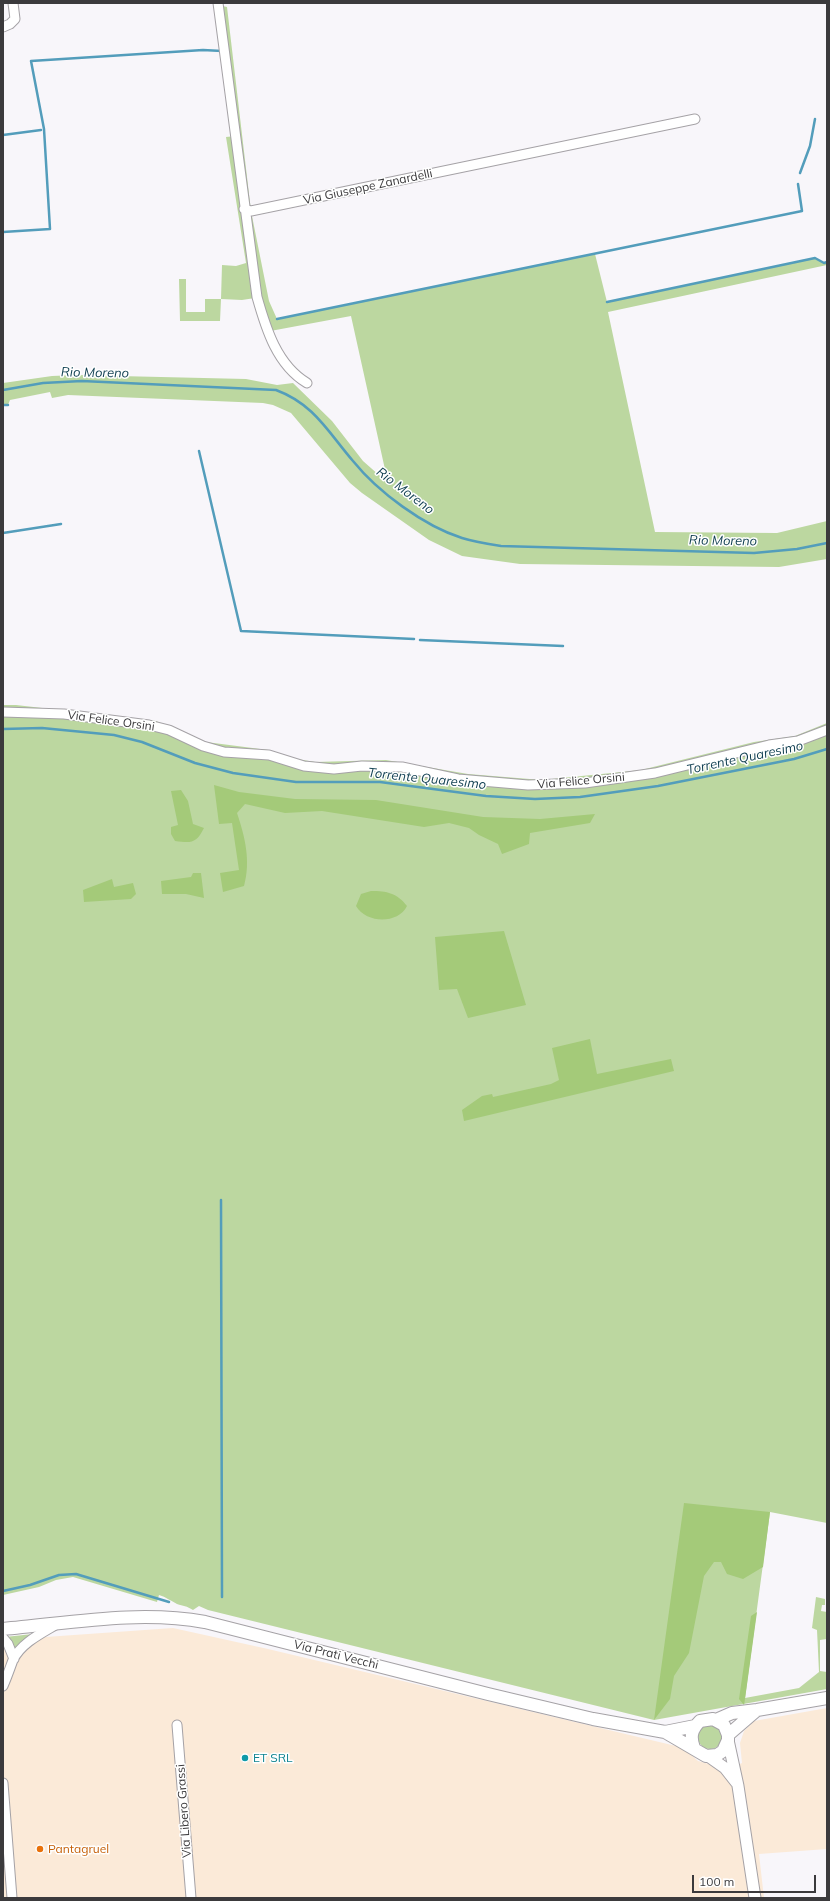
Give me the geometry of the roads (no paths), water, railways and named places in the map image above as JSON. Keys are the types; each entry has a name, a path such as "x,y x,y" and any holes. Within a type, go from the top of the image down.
{"main road":[{"name":"Via Prati Vecchi","path":"3,1629 127,1617 184,1618 593,1719 664,1732 694,1748 699,1753 708,1756"},
{"name":"Via Prati Vecchi","path":"664,1732 695,1726 700,1721 708,1718 716,1720 732,1713 827,1698"},
{"path":"708,1756 717,1755 723,1751 728,1737 757,1710"},
{"path":"716,1720 724,1726 728,1737"},
{"path":"694,1748 691,1733 695,1726"}],"street":[{"path":"3,27 10,24 15,19 16,16 13,3"},
{"path":"218,3 244,209 258,297 266,326 276,348 290,370 307,383"},
{"name":"Via Giuseppe Zanardelli","path":"244,209 251,211 695,119"},
{"name":"Via Felice Orsini","path":"3,712 64,714 149,725 169,730 203,746 224,752 269,755 304,766 334,769 362,766 402,767 458,779 528,785 586,783 655,773 769,745 798,741 827,730"},
{"path":"3,1686 14,1659 23,1647 35,1637 58,1624"},
{"path":"3,1638 8,1644 14,1659"},
{"name":"Via Libero Grassi","path":"177,1725 191,1898"},
{"path":"728,1737 738,1786 755,1898"},
{"path":"708,1756 725,1768 738,1786"},
{"path":"3,1782 12,1898"}],"waterway":[{"path":"3,232 50,229 44,129 31,61 203,50 222,51"},
{"path":"800,173 810,146 815,119"},
{"path":"3,135 41,130"},
{"path":"277,319 802,211 798,184"},
{"path":"607,302 815,258 824,263 827,262"},
{"name":"Rio Moreno","path":"3,390 43,383 82,381 276,390 301,403 310,411 328,429 363,473 388,496 417,517 447,533 482,543 501,546 754,553 797,549 827,543"},
{"path":"3,405 8,405"},
{"path":"199,451 241,631 414,639"},
{"path":"3,533 61,524"},
{"path":"420,640 563,646"},
{"name":"Torrente Quaresimo","path":"3,729 42,728 114,735 142,742 195,763 233,773 296,782 380,782 486,796 535,799 580,797 658,786 794,759 827,749"},
{"path":"221,1200 222,1597"},
{"path":"3,1591 30,1585 59,1575 76,1574 169,1602"}],"place":[{"name":"ET SRL","path":"245,1758"},
{"name":"Pantagruel","path":"40,1849"}]}
